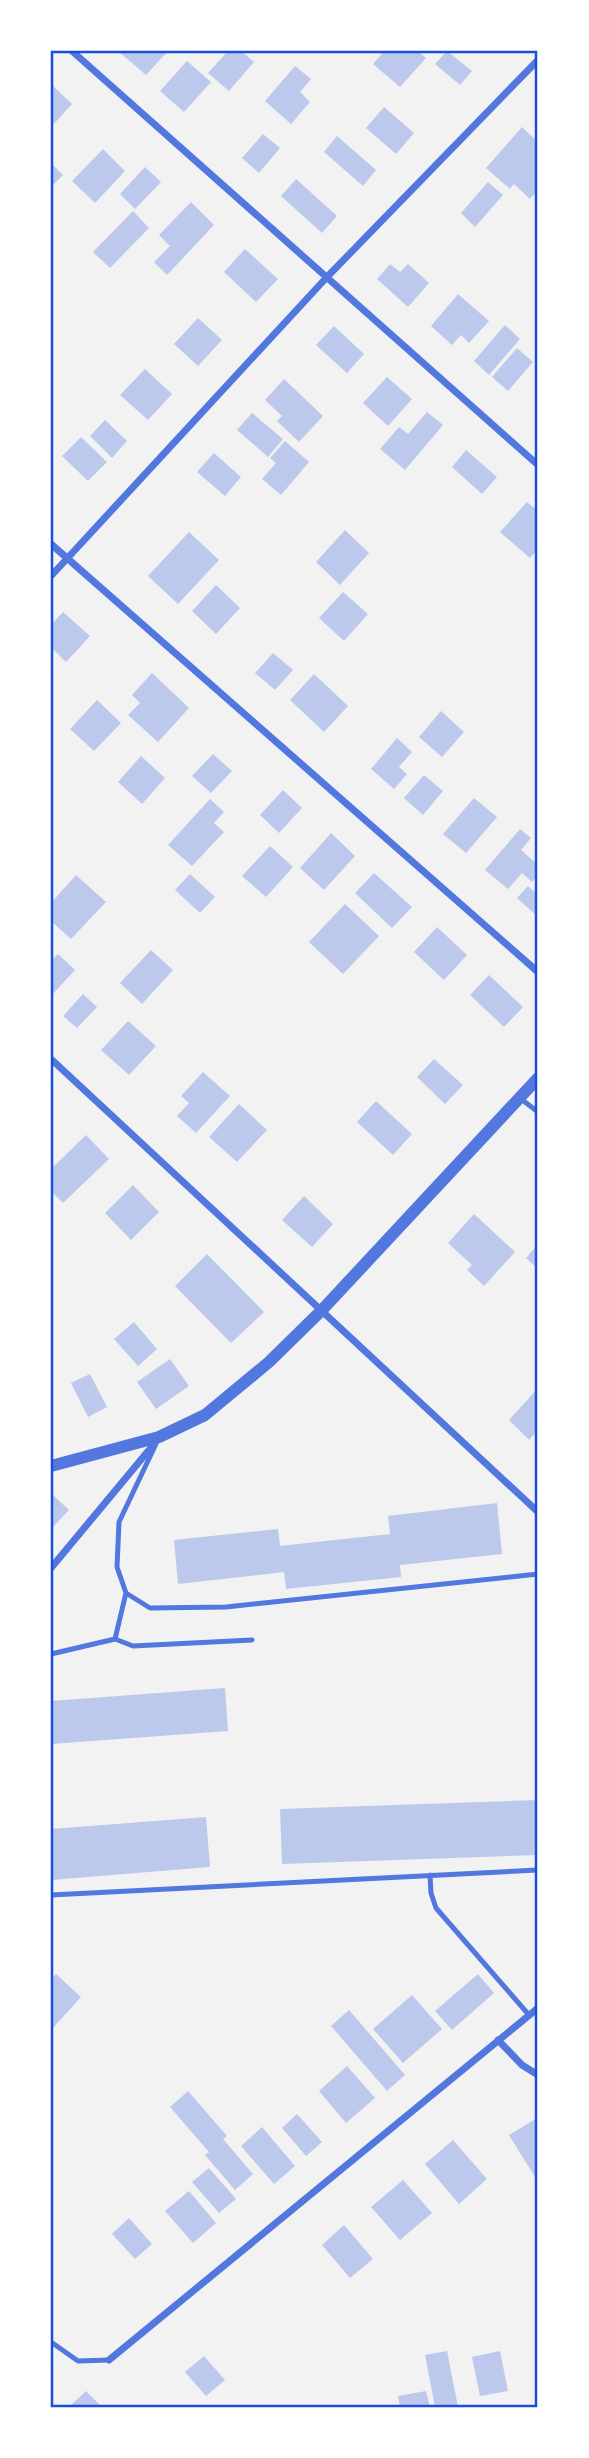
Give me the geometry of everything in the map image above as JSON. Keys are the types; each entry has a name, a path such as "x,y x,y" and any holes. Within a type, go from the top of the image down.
{"street":[{"path":"72,51 538,465"},
{"path":"51,576 327,277 538,60"},
{"path":"51,544 538,972"},
{"path":"51,1059 538,1512"},
{"path":"51,1466 159,1437 205,1415 270,1362 322,1310 538,1078"},
{"path":"51,1568 159,1437"},
{"path":"109,2360 538,2008"},
{"path":"498,2040 522,2065 538,2076"}],"lane":[{"path":"520,1098 538,1112"},
{"path":"115,1639 127,1593 117,1567 119,1522 159,1437"},
{"path":"127,1593 150,1608 226,1607 538,1574"},
{"path":"51,1654 115,1639 133,1646 252,1640"},
{"path":"51,1895 538,1870"},
{"path":"430,1875 431,1893 436,1908 529,2015"},
{"path":"51,2342 78,2361 109,2360"}],"building":[{"path":"118,51 168,51 146,75"},
{"path":"228,51 241,51 254,62 229,91 208,73"},
{"path":"384,51 418,51 426,58 400,87 373,64"},
{"path":"447,51 472,71 460,85 435,64"},
{"path":"187,61 211,82 184,112 160,91"},
{"path":"295,66 311,79 300,92 310,102 291,124 265,101"},
{"path":"51,84 72,104 51,127"},
{"path":"384,107 414,133 396,154 366,128"},
{"path":"522,127 538,142 538,190 530,199 514,184 510,189 486,168"},
{"path":"263,134 280,148 259,173 242,158"},
{"path":"337,136 376,170 363,186 324,152"},
{"path":"103,149 125,171 95,203 72,181"},
{"path":"51,163 63,175 51,187"},
{"path":"145,167 161,182 135,209 120,194"},
{"path":"296,179 337,216 322,233 281,196"},
{"path":"488,182 503,195 475,227 461,213"},
{"path":"191,202 214,225 167,275 154,262 170,246 159,235"},
{"path":"133,211 149,228 110,268 93,252"},
{"path":"245,249 278,279 256,302 224,272"},
{"path":"390,264 400,272 408,264 429,283 408,307 377,279"},
{"path":"458,294 489,321 469,343 461,335 452,345 431,326"},
{"path":"198,318 222,340 198,366 174,344"},
{"path":"505,325 520,339 489,375 474,361"},
{"path":"334,326 364,354 347,373 316,345"},
{"path":"517,348 533,362 508,391 492,377"},
{"path":"145,369 172,394 148,420 120,395"},
{"path":"387,377 412,399 388,426 363,403"},
{"path":"284,379 323,416 299,442 277,421 282,416 265,400"},
{"path":"427,412 443,425 405,470 380,449 399,427 408,434"},
{"path":"252,413 283,439 268,457 237,430"},
{"path":"105,420 127,441 112,458 90,436"},
{"path":"81,437 107,462 88,481 62,456"},
{"path":"285,441 309,462 281,495 262,479 276,463 270,458"},
{"path":"466,450 497,477 482,494 452,467"},
{"path":"214,453 241,477 225,496 197,472"},
{"path":"527,502 538,511 538,549 530,558 500,532"},
{"path":"345,530 369,553 340,585 316,562"},
{"path":"189,532 219,560 178,604 148,576"},
{"path":"216,585 240,608 216,634 192,611"},
{"path":"343,592 368,614 344,641 319,618"},
{"path":"63,612 90,636 66,662 51,647 51,625"},
{"path":"273,653 293,670 275,690 255,673"},
{"path":"152,673 189,708 158,742 128,715 140,703 132,695"},
{"path":"314,674 348,706 324,732 290,700"},
{"path":"97,700 121,723 94,751 70,729"},
{"path":"441,711 464,732 442,757 419,737"},
{"path":"397,738 412,752 399,767 407,774 394,789 371,769"},
{"path":"213,754 232,771 211,793 192,776"},
{"path":"141,756 165,778 142,804 118,782"},
{"path":"424,775 443,791 423,815 404,798"},
{"path":"283,790 302,808 279,833 260,815"},
{"path":"474,798 497,817 466,853 443,834"},
{"path":"210,799 224,812 214,823 224,832 192,866 168,845"},
{"path":"520,829 531,838 521,850 538,865 538,875 532,882 522,873 508,889 485,870"},
{"path":"331,833 355,856 324,890 300,868"},
{"path":"270,846 293,867 266,897 242,876"},
{"path":"374,873 412,907 392,928 355,893"},
{"path":"190,874 215,897 200,913 175,890"},
{"path":"76,875 106,902 71,939 51,921 51,903"},
{"path":"528,886 538,895 538,917 517,898"},
{"path":"345,904 379,936 343,974 309,942"},
{"path":"437,927 467,955 444,980 414,952"},
{"path":"151,950 173,970 142,1004 120,983"},
{"path":"58,954 75,970 51,996 51,961"},
{"path":"489,975 523,1007 504,1027 470,995"},
{"path":"83,994 97,1007 77,1028 63,1016"},
{"path":"128,1021 156,1046 129,1075 101,1050"},
{"path":"434,1059 463,1085 445,1104 417,1077"},
{"path":"203,1072 230,1096 196,1133 177,1116 189,1103 181,1096"},
{"path":"376,1101 412,1134 393,1155 357,1122"},
{"path":"239,1104 267,1130 237,1162 209,1137"},
{"path":"86,1135 109,1159 63,1203 51,1191 51,1169"},
{"path":"133,1185 159,1212 131,1240 105,1213"},
{"path":"304,1196 333,1224 312,1247 282,1220"},
{"path":"474,1214 515,1252 484,1286 467,1270 472,1265 448,1243"},
{"path":"538,1244 538,1269 526,1258"},
{"path":"207,1254 264,1312 231,1343 175,1286"},
{"path":"134,1322 157,1349 138,1366 114,1339"},
{"path":"170,1359 189,1386 156,1409 137,1382"},
{"path":"90,1374 107,1407 88,1417 71,1383"},
{"path":"538,1388 538,1430 529,1440 509,1420"},
{"path":"53,1495 69,1510 51,1529 51,1497"},
{"path":"497,1503 502,1554 400,1565 401,1577 286,1589 284,1572 178,1584 174,1540 278,1529 280,1546 390,1534 388,1516"},
{"path":"225,1688 228,1731 51,1744 51,1701"},
{"path":"538,1800 538,1855 282,1864 280,1809"},
{"path":"206,1817 210,1867 51,1880 51,1829"},
{"path":"56,1974 81,1997 51,2030 51,1980"},
{"path":"478,1974 494,1993 452,2030 435,2011"},
{"path":"412,1995 442,2029 403,2063 373,2029"},
{"path":"349,2010 405,2075 387,2091 331,2026"},
{"path":"347,2066 375,2098 346,2123 319,2091"},
{"path":"188,2091 227,2136 223,2139 253,2174 235,2190 205,2155 209,2152 170,2107"},
{"path":"297,2114 322,2142 306,2156 282,2128"},
{"path":"537,2118 538,2175 535,2177 509,2135"},
{"path":"262,2127 295,2166 274,2184 241,2146"},
{"path":"453,2140 487,2179 459,2204 425,2164"},
{"path":"209,2168 236,2199 219,2213 192,2182"},
{"path":"403,2180 432,2213 400,2240 371,2207"},
{"path":"189,2191 216,2223 193,2243 165,2211"},
{"path":"129,2218 152,2244 135,2259 112,2234"},
{"path":"344,2225 373,2259 350,2278 322,2245"},
{"path":"447,2351 458,2407 435,2407 425,2355"},
{"path":"500,2351 508,2391 480,2396 472,2357"},
{"path":"204,2356 225,2380 206,2396 185,2372"},
{"path":"86,2391 102,2407 69,2407"},
{"path":"426,2391 430,2407 400,2407 398,2396"}]}
